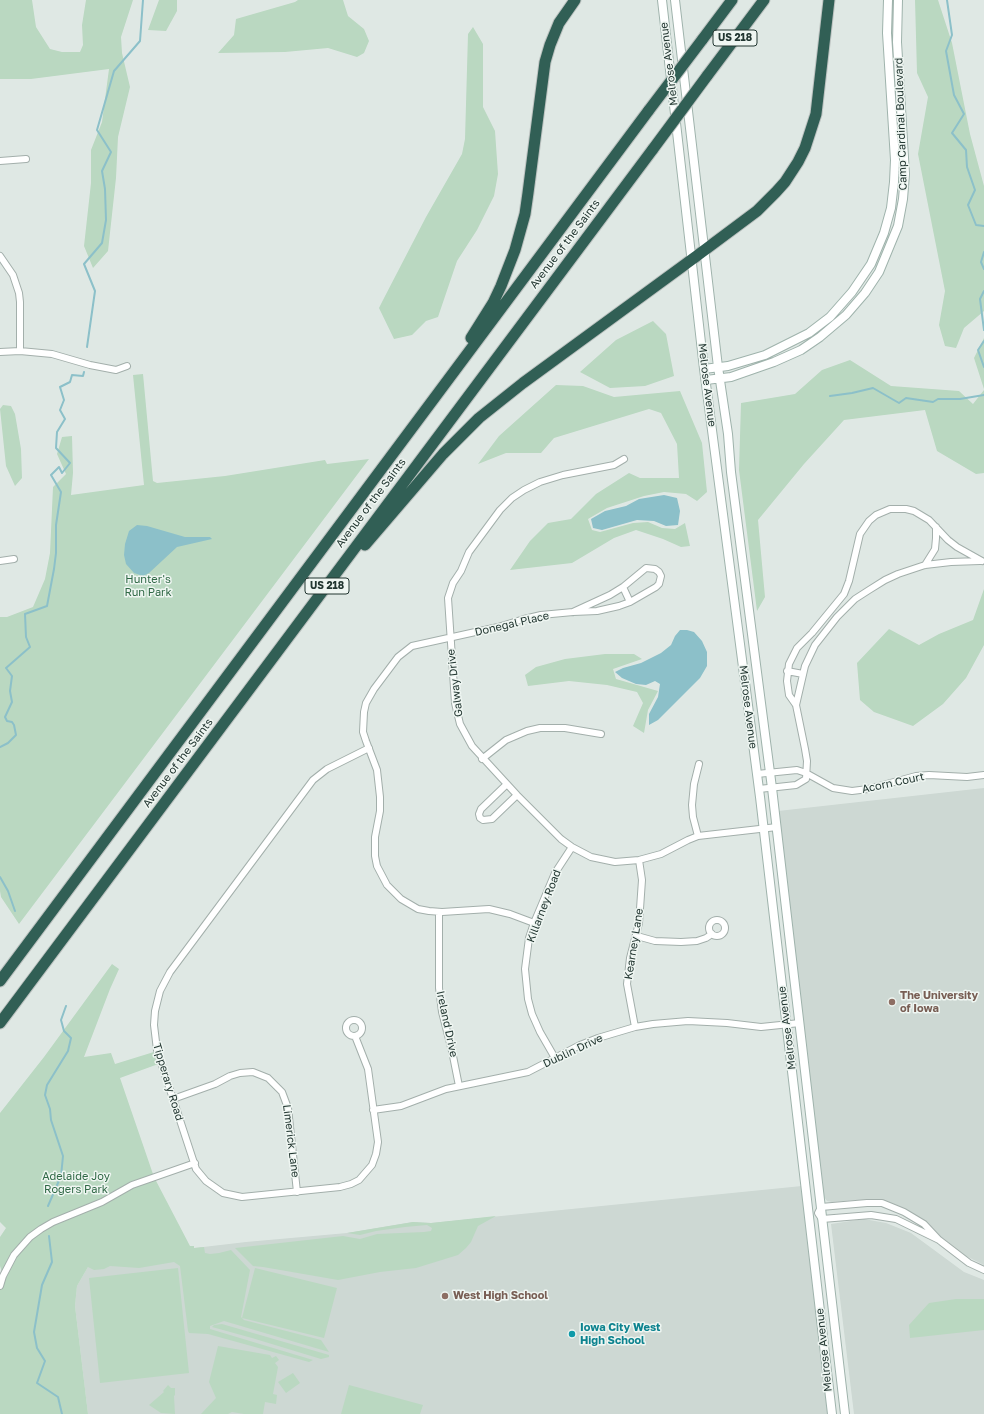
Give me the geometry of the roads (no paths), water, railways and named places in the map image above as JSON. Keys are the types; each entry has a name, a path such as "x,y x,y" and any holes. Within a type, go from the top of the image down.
{"highway":[{"path":"338,527 485,317 501,286 515,250 525,214 544,62 556,29 565,13 575,0"},
{"name":"Avenue of the Saints","path":"0,981 732,0"},
{"name":"Avenue of the Saints","path":"0,1023 764,0"},
{"path":"311,607 443,454 479,418 523,383 704,251 767,202 785,182 798,162 810,135 816,114 829,0"}],"main road":[{"name":"Melrose Avenue","path":"662,0 704,369 764,829 832,1414"},
{"name":"Melrose Avenue","path":"676,0 718,367 728,434 731,472 771,773 845,1414"},
{"name":"Camp Cardinal Boulevard","path":"704,369 728,366 765,355 809,334 830,317 852,292 871,264 884,233 891,208 894,182 895,160 887,33 888,0"},
{"name":"Camp Cardinal Boulevard","path":"706,380 731,377 774,362 801,350 846,316 865,293 879,272 898,226 903,199 905,174 897,42 898,0"}],"street":[{"path":"0,161 26,159"},
{"path":"0,256 13,275 19,293 20,351"},
{"path":"0,352 20,351 52,354 90,365 116,370 127,366"},
{"name":"Galway Drive","path":"624,459 614,465 540,482 524,490 512,498 500,510 469,552 462,571 453,583 450,590 448,606 457,715 465,735 482,759 556,834 572,847 591,857 615,862 639,860 661,854 698,836 777,827"},
{"path":"796,705 789,695 787,681 787,671 792,656 797,648 844,594 860,534 872,518 883,511 890,509 906,509 922,514 948,540 983,562"},
{"path":"925,565 935,549 936,527"},
{"path":"0,561 14,559"},
{"path":"759,789 796,785 806,779 807,761 796,705 803,674 810,653 842,612 875,585 898,574 925,565 952,562 983,562"},
{"name":"Donegal Place","path":"534,923 510,914 489,909 439,912 424,910 409,904 393,892 381,876 377,866 374,846 380,811 379,781 377,770 363,732 363,722 366,703 374,689 405,650 418,644 498,627 524,619 573,612 597,611 630,602 656,587 659,584 661,576 655,569 650,567 646,568 623,587 573,612"},
{"path":"623,587 630,602"},
{"path":"835,606 842,612"},
{"path":"787,671 803,674"},
{"path":"482,759 495,747 506,740 534,729 552,727 601,734"},
{"name":"Tipperary Road","path":"355,1036 368,1069 378,1142 376,1154 367,1173 359,1180 340,1187 242,1197 229,1195 210,1184 196,1168 157,1050 154,1025 155,1011 160,991 175,966 313,780 327,769 368,748"},
{"path":"698,836 692,806 694,784 699,764"},
{"path":"757,774 797,770 806,773"},
{"name":"Acorn Court","path":"806,773 833,788 852,791 868,789 903,778 916,776 928,775 967,777 984,775"},
{"path":"507,784 481,809 479,814 480,818 483,820 492,819 517,795"},
{"name":"Killarney Road","path":"554,1058 532,1014 526,984 526,953 534,923 555,873 572,847"},
{"name":"Kearney Lane","path":"635,1027 628,995 627,978 630,958 639,924 642,880 639,860"},
{"name":"Ireland Drive","path":"439,912 439,988 442,1012 460,1086"},
{"path":"637,936 654,940 681,942 706,938 712,934"},
{"name":"Dublin Drive","path":"373,1110 401,1106 435,1093 460,1086 528,1072 554,1058 598,1038 635,1027 688,1021 709,1021 761,1027 800,1023"},
{"name":"Limerick Lane","path":"173,1099 215,1084 230,1076 240,1073 253,1072 268,1078 282,1092 288,1108 297,1192"},
{"path":"0,1286 3,1276 14,1255 30,1237 41,1229 53,1222 102,1202 132,1185 195,1163"},
{"path":"821,1207 867,1202 890,1205 924,1224 939,1240 969,1263 984,1270"},
{"path":"822,1219 871,1215 887,1216 904,1222 939,1240"}],"water":[{"path":"664,495 677,498 680,511 678,525 666,526 654,521 637,520 602,530 593,528 591,519 605,511 626,506 639,499"},
{"path":"137,525 147,526 185,537 210,537 212,539 177,547 149,573 143,576 134,573 126,564 124,555 125,544 129,531"},
{"path":"680,630 694,632 702,641 707,652 707,666 700,678 658,720 649,725 649,714 658,697 660,684 655,681 646,685 636,684 622,678 615,672 641,663 661,653 671,645 675,636"}],"waterway":[{"path":"87,347 95,291 84,264 102,243 106,220 105,189 102,171 111,152 97,130 114,71 140,41 143,0"},
{"path":"947,0 952,35 946,51 954,95 964,114 952,133 966,150 967,167 975,190 968,205 976,225 984,226"},
{"path":"984,252 981,262 984,269"},
{"path":"984,291 980,299 984,330"},
{"path":"984,341 978,350 984,367"},
{"path":"0,747 8,743 16,735 14,725 12,722 7,721 5,717 12,702 10,691 12,676 6,668 30,647 26,637 25,614 47,606 54,569 56,553 56,525 61,492 51,475 59,467 62,473 70,463 56,448 57,432 65,419 60,410 64,400 60,387 70,382 72,375 83,376 84,372"},
{"path":"830,396 873,388 899,403 906,398 933,402 938,399 960,399 984,395"},
{"path":"0,877 8,891 15,911"},
{"path":"48,1206 61,1176 63,1156 51,1120 50,1109 45,1095 47,1085 68,1051 71,1038 64,1031 61,1020 66,1006"},
{"path":"49,1236 52,1262 42,1285 34,1332 37,1348 45,1361 37,1383 58,1397 62,1414"}],"place":[{"name":"The University of Iowa","path":"892,1002"},
{"name":"West High School","path":"445,1296"},
{"name":"Iowa City West High School","path":"572,1334"}],"park label":[{"name":"Hunter's Run Park","path":"148,586"},
{"name":"Adelaide Joy Rogers Park","path":"76,1183"}]}
